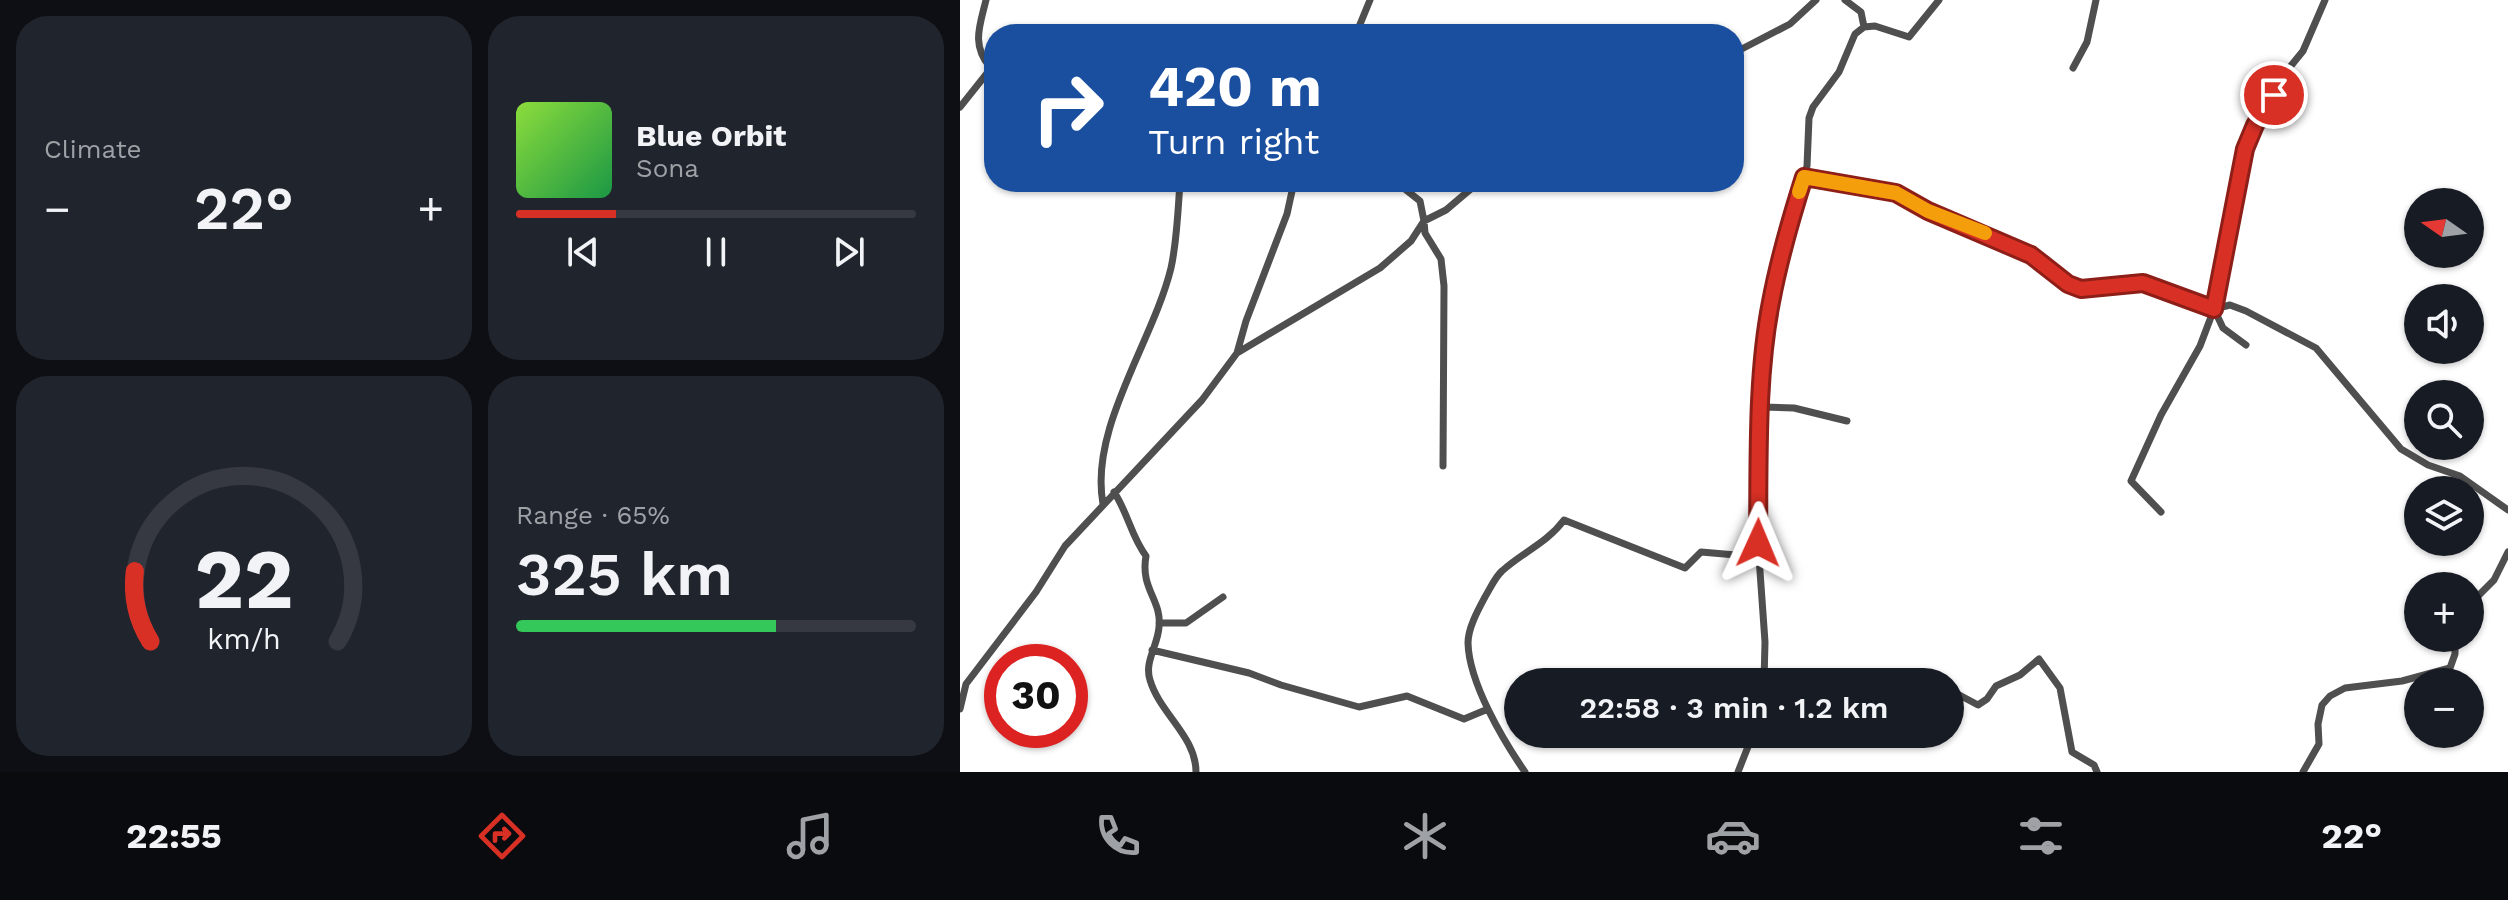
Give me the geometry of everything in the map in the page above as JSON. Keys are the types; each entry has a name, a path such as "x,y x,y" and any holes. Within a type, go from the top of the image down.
{"street":[{"path":"984,57 977,42 986,0"},
{"path":"1360,24 1370,0"},
{"path":"1744,48 1790,24 1816,0"},
{"path":"1845,0 1861,12 1864,27"},
{"path":"1764,668 1759,557 1761,407 1770,304 1787,228 1804,177 1809,152 1809,118 1813,107 1839,72 1855,34 1864,27 1875,26 1909,37 1939,0"},
{"path":"2073,68 2087,42 2096,0"},
{"path":"2161,512 2131,481 2161,415 2200,346 2214,309 2245,149 2277,83 2303,51 2325,0"},
{"path":"960,107 984,77"},
{"path":"1804,177 1896,193 1928,211 2031,255 2068,284 2081,289 2143,283 2214,309 2230,305 2316,348 2401,449 2428,465 2460,476 2508,510"},
{"path":"1103,504 1099,485 1104,447 1171,268 1179,192"},
{"path":"960,709 966,684 1036,592 1065,546 1202,400 1237,353 1287,214 1292,192"},
{"path":"1409,192 1420,201 1425,233 1441,259 1444,286 1443,466"},
{"path":"1237,353 1380,268 1411,241 1424,221 1446,210 1467,192"},
{"path":"2214,309 2223,328 2246,345"},
{"path":"1761,407 1794,408 1847,421"},
{"path":"1114,492 1130,518 1136,544 1146,556 1145,581 1156,604 1159,623 1148,664 1149,680 1167,712 1194,749 1196,772"},
{"path":"1525,772 1503,740 1488,709 1470,653 1470,630 1500,573 1552,537 1564,520 1685,568 1701,552 1759,557"},
{"path":"2484,590 2494,580 2508,552"},
{"path":"1159,623 1186,623 1223,597"},
{"path":"1152,650 1249,673 1359,707 1407,696 1464,719 1488,709"},
{"path":"2303,772 2319,744 2318,724 2322,705 2330,696 2345,688 2402,681 2450,668 2455,652"},
{"path":"1964,698 1978,705 1984,703 1996,686 2020,675 2039,659 2060,688 2072,752 2094,765 2097,772"},
{"path":"1738,772 1747,748"}],"slow traffic":[{"path":"1799,192 1804,177 1894,192 1928,211 1985,233"}],"route":[{"path":"1758,543 1761,407 1770,304 1787,228 1804,177 1896,193 1928,211 1977,229 2031,255 2068,284 2081,289 2143,283 2214,309 2236,209 2245,149 2255,125 2274,95"}]}
